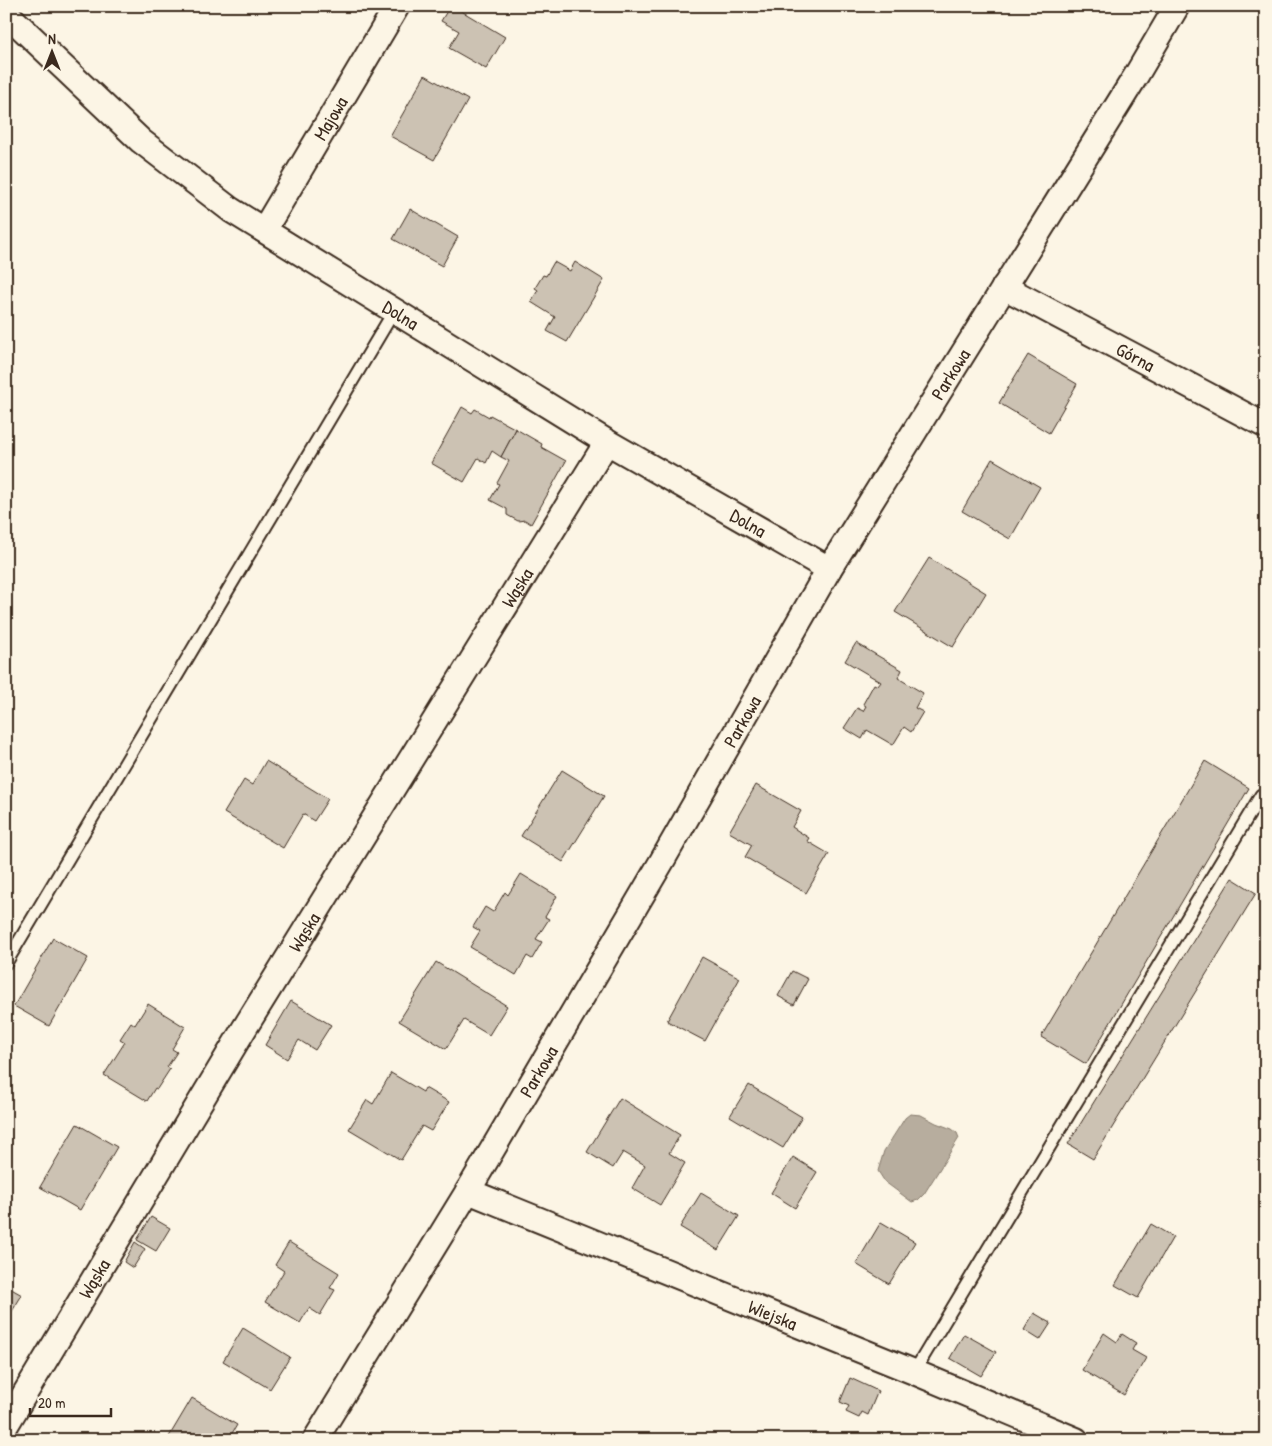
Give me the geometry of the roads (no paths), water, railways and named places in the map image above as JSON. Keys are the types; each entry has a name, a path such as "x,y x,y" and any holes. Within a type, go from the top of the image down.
{"street":[{"name":"Majowa","path":"264,230 397,6"},
{"name":"Parkowa","path":"316,1440 468,1191 667,852 829,569 1137,74 1177,6"},
{"name":"Dolna","path":"6,13 141,141 230,210 607,442 829,569"},
{"name":"Górna","path":"1004,287 1266,426"},
{"name":"Wąska","path":"6,1425 244,1029 607,442"},
{"name":"Wiejska","path":"468,1191 914,1372 1076,1440"}],"lane":[{"path":"6,964 394,311"},
{"path":"914,1372 1261,795"}]}
